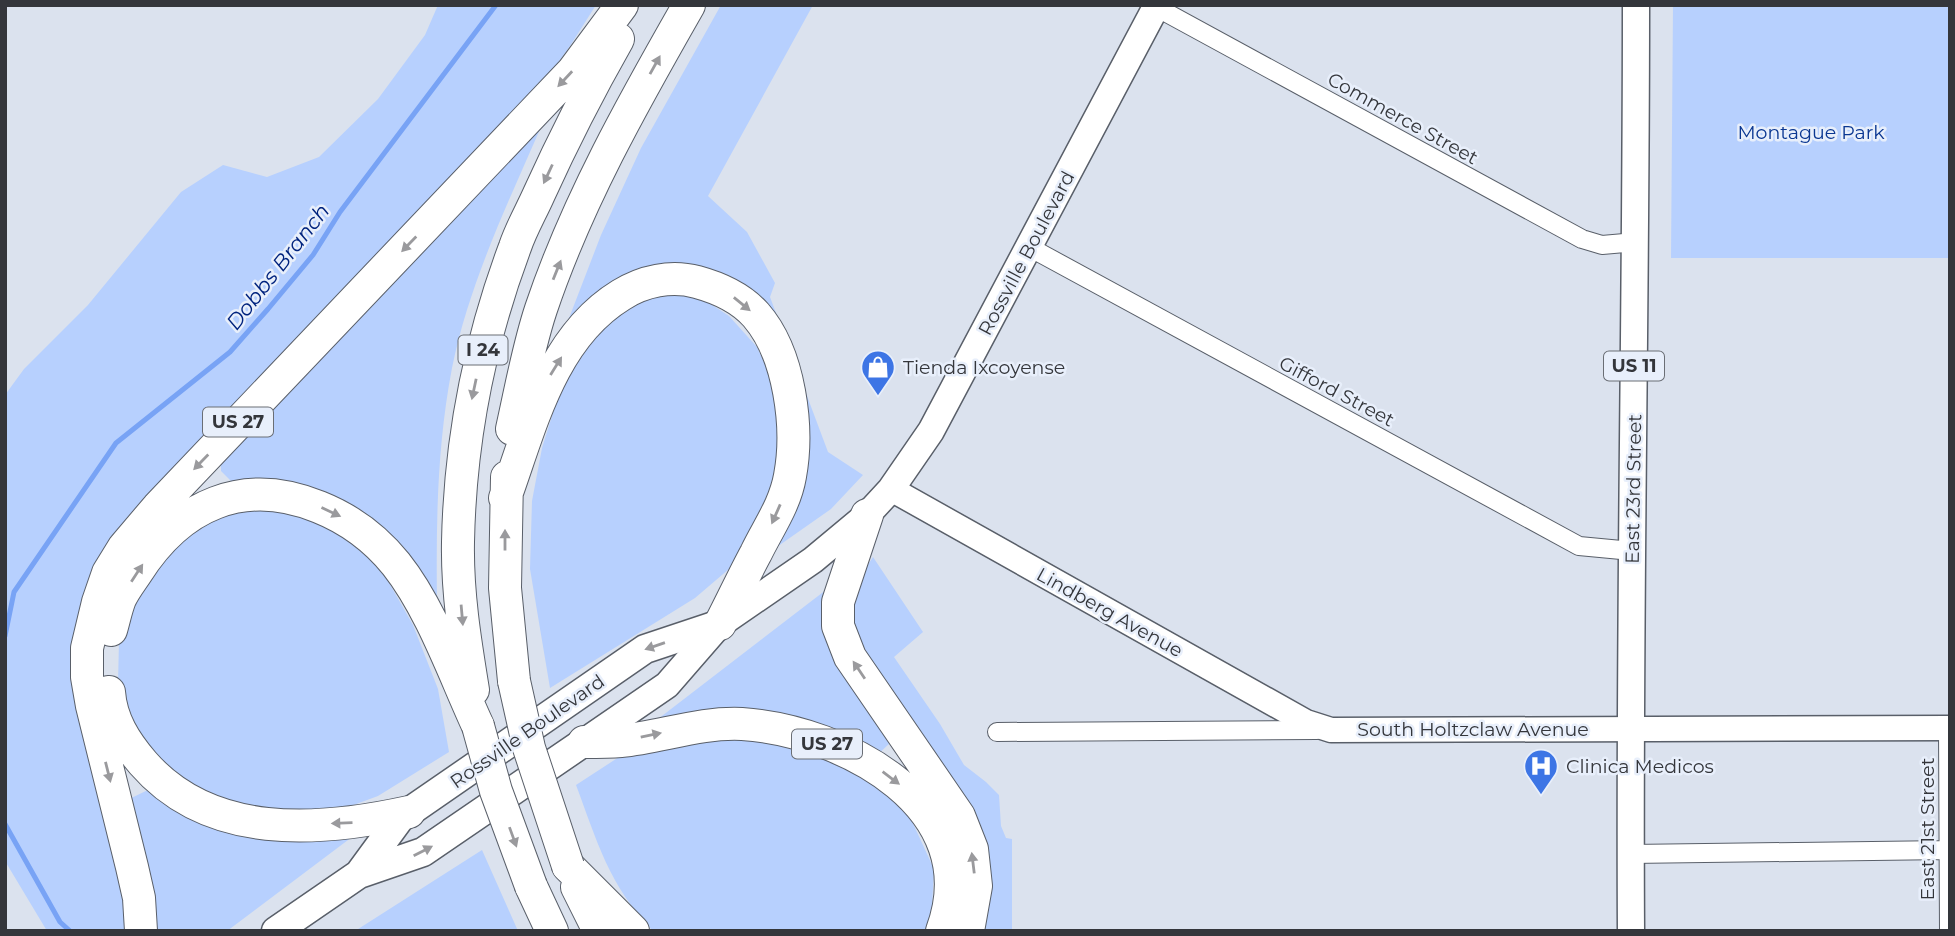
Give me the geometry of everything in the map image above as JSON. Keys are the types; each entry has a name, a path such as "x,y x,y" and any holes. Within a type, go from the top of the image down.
{"highway":[{"name":"US 27","path":"142,931 139,898 92,706 88,677 87,648 108,573 124,547 158,507 573,71 622,5"},
{"name":"I 24","path":"552,931 531,886 496,791 478,726 462,621 458,544 462,460 472,390 515,245 572,120 636,5"},
{"name":"I 24","path":"599,931 568,866 529,748 514,681 505,588 505,498 511,434 541,309 577,219 606,156 689,5"},
{"path":"505,498 547,380 573,340 600,312 620,295 642,284 666,279 715,287 736,298 756,316 772,341 784,372 792,406 795,439 790,478 776,517 720,624"},
{"path":"409,812 359,823 258,825 230,818 192,803 169,790 150,772 128,747 115,722 107,670 110,630 120,599 159,541 181,521 207,505 235,496 265,494 301,500 356,525 395,564 421,602 478,726"},
{"path":"867,515 838,602 838,626 850,657 959,816 972,849 976,886 968,931"},
{"name":"Rossville Boulevard","path":"359,874 400,818 645,649 720,624"},
{"name":"US 27","path":"584,742 622,741 680,729 741,724 796,732 876,766 906,789 928,813 944,845 951,876 949,914 942,931"},
{"name":"Rossville Boulevard","path":"276,931 359,874 424,852 584,742"},
{"path":"568,866 634,931"}],"main road":[{"name":"East 23rd Street","path":"1631,931 1636,5"},
{"name":"Rossville Boulevard","path":"584,742 667,685 720,624 813,560 867,515 891,489 931,431 1157,6"},
{"name":"Lindberg Avenue","path":"891,489 1306,722 1331,730"},
{"name":"South Holtzclaw Avenue","path":"1331,730 1949,728"}],"street":[{"name":"Commerce Street","path":"1157,6 1582,239 1602,245 1636,242"},
{"name":"Gifford Street","path":"1029,247 1579,546 1632,551"},
{"name":"East 21st Street","path":"1949,728 1949,931"},
{"name":"South Holtzclaw Avenue","path":"997,732 1331,730"},
{"path":"1630,854 1948,849"}],"green space":[{"path":"438,5 596,5 532,99 199,451 75,635 73,691 123,895 128,931 47,931 5,861 5,395 24,369 88,305 181,192 223,165 267,177 319,157 378,99 425,35"},
{"path":"721,5 813,5 708,196 747,232 775,283 770,297 828,452 863,475 831,509 764,556 778,531 784,349 690,268 566,326 601,235 641,148"},
{"name":"Montague Park","path":"1673,5 1950,5 1950,258 1671,258"},
{"path":"541,127 479,275 452,368 438,485 437,602 384,540 237,487 221,471 221,457"},
{"path":"671,294 700,297 729,316 757,347 773,381 781,425 777,479 736,563 695,598 550,688 530,569 532,501 542,448 561,387 587,341 613,317 644,299"},
{"path":"252,506 297,513 345,537 383,572 413,625 438,689 449,752 378,796 329,814 284,817 192,794 129,727 118,684 119,641 150,568 213,514"},
{"path":"873,557 923,632 894,657 940,724 964,765 999,795 1001,826 1006,838 1012,839 1012,931 981,931 855,633 855,593"},
{"path":"835,583 890,743 876,756 831,734 645,729"},
{"path":"687,739 751,739 820,753 869,775 910,817 934,869 931,925 928,931 653,931 625,897 615,880 576,785 619,757"},
{"path":"150,789 356,834 227,931 150,931 123,802"},
{"path":"482,850 518,931 355,931"}],"waterway":[{"name":"Dobbs Branch","path":"5,636 14,592 116,443 230,352 268,309 313,255 340,212 496,5"},
{"name":"Dobbs Branch","path":"5,824 60,922 70,931"}],"place":[{"name":"Tienda Ixcoyense","path":"878,397"},
{"name":"Clinica Medicos","path":"1541,796"}]}
